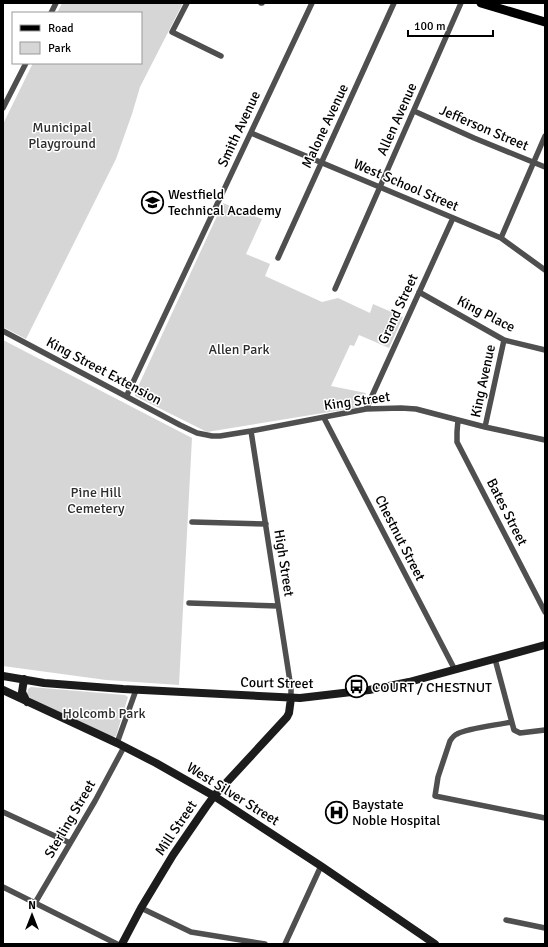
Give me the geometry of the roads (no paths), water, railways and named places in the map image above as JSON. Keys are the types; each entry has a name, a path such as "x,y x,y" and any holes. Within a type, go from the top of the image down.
{"main road":[{"path":"484,3 545,22"},
{"name":"Court Street","path":"3,676 44,683 136,690 291,698 315,697 374,689 455,670 545,645"},
{"path":"24,679 22,692 27,702"},
{"name":"West Silver Street","path":"3,690 156,762 214,796 321,866 432,943"},
{"name":"Mill Street","path":"122,944 141,908 173,855 214,796 286,717 289,713 291,698"}],"street":[{"path":"52,12 56,3"},
{"path":"187,3 172,32 221,56"},
{"name":"Smith Avenue","path":"127,395 312,3"},
{"name":"Malone Avenue","path":"278,258 394,3"},
{"name":"Allen Avenue","path":"335,289 462,3"},
{"path":"3,108 25,64"},
{"name":"Jefferson Street","path":"414,111 545,167"},
{"name":"West School Street","path":"251,133 501,238 545,270"},
{"path":"501,238 545,136"},
{"name":"Grand Street","path":"366,410 453,218"},
{"name":"King Place","path":"419,292 504,340 545,350"},
{"name":"King Street Extension","path":"3,331 127,395 194,432"},
{"name":"King Avenue","path":"485,427 504,340"},
{"name":"King Street","path":"194,432 212,436 251,431 366,410 392,408 416,410 545,440"},
{"name":"Chestnut Street","path":"324,418 455,670"},
{"name":"Bates Street","path":"458,420 457,442 545,612"},
{"name":"High Street","path":"251,431 292,688 291,698"},
{"path":"192,522 266,524"},
{"path":"190,603 278,606"},
{"path":"495,659 514,730 520,733 545,730"},
{"name":"Sterling Street","path":"35,903 95,801 120,745 136,690"},
{"path":"511,722 457,734 450,741 438,777 435,796 545,818"},
{"path":"3,812 70,843"},
{"path":"286,944 321,866"},
{"path":"3,887 117,944"},
{"path":"141,908 191,932 265,944"},
{"path":"506,920 545,928"}],"place":[{"name":"Westfield Technical Academy","path":"153,202"},
{"name":"COURT / CHESTNUT","path":"356,687"},
{"name":"Baystate Noble Hospital","path":"336,812"}],"park label":[{"name":"Municipal Playground","path":"62,136"},
{"name":"Allen Park","path":"239,349"},
{"name":"Pine Hill Cemetery","path":"96,500"},
{"name":"Holcomb Park","path":"104,713"}]}
